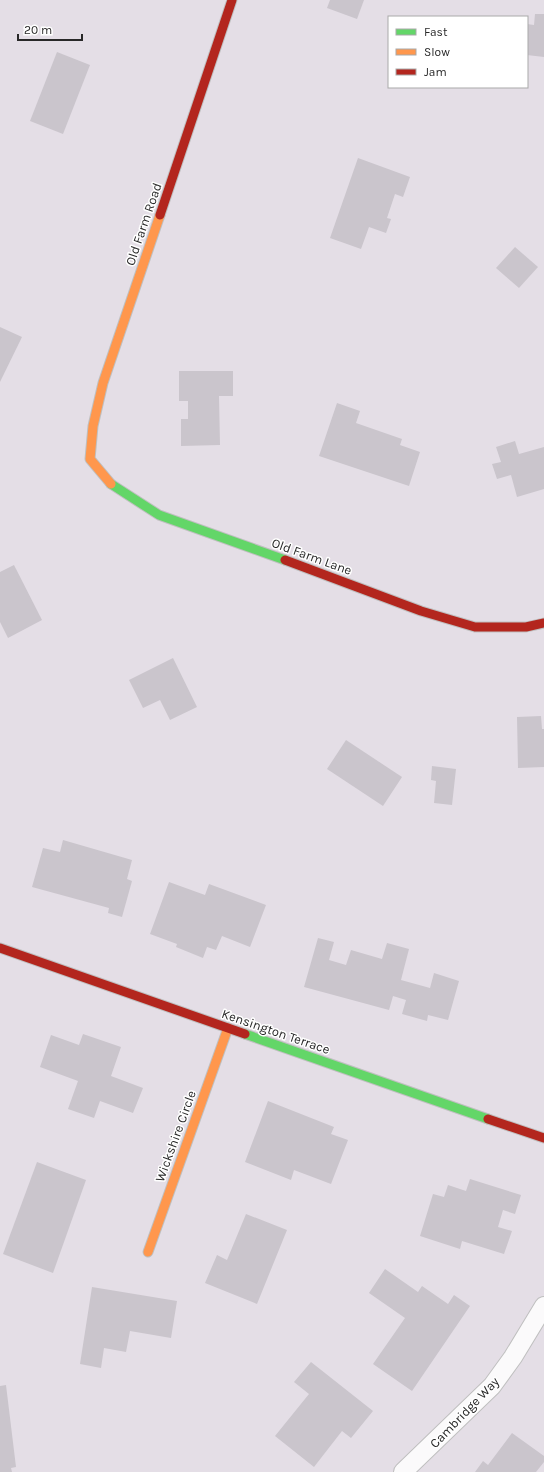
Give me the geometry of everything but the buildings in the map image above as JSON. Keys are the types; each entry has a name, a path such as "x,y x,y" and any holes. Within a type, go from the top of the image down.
{"street":[{"name":"Old Farm Road","path":"90,459 93,426 103,382 232,0"},
{"name":"Old Farm Lane","path":"90,459 111,484 159,515 341,580 421,611 475,627 526,627 544,623"},
{"name":"Kensington Terrace","path":"0,948 544,1138"},
{"name":"Wickshire Circle","path":"148,1252 228,1028"},
{"name":"Cambridge Way","path":"403,1472 492,1386 513,1357 544,1306"}],"traffic: fast":[{"path":"111,484 159,515 285,560"},
{"path":"245,1034 488,1119"}],"traffic: slow":[{"path":"111,484 90,459 93,426 103,383 160,215"},
{"path":"148,1252 228,1028"}],"traffic: jam":[{"path":"160,215 232,0"},
{"path":"285,560 421,611 475,627 526,627 544,623"},
{"path":"0,948 245,1034"},
{"path":"488,1119 544,1138"}]}
